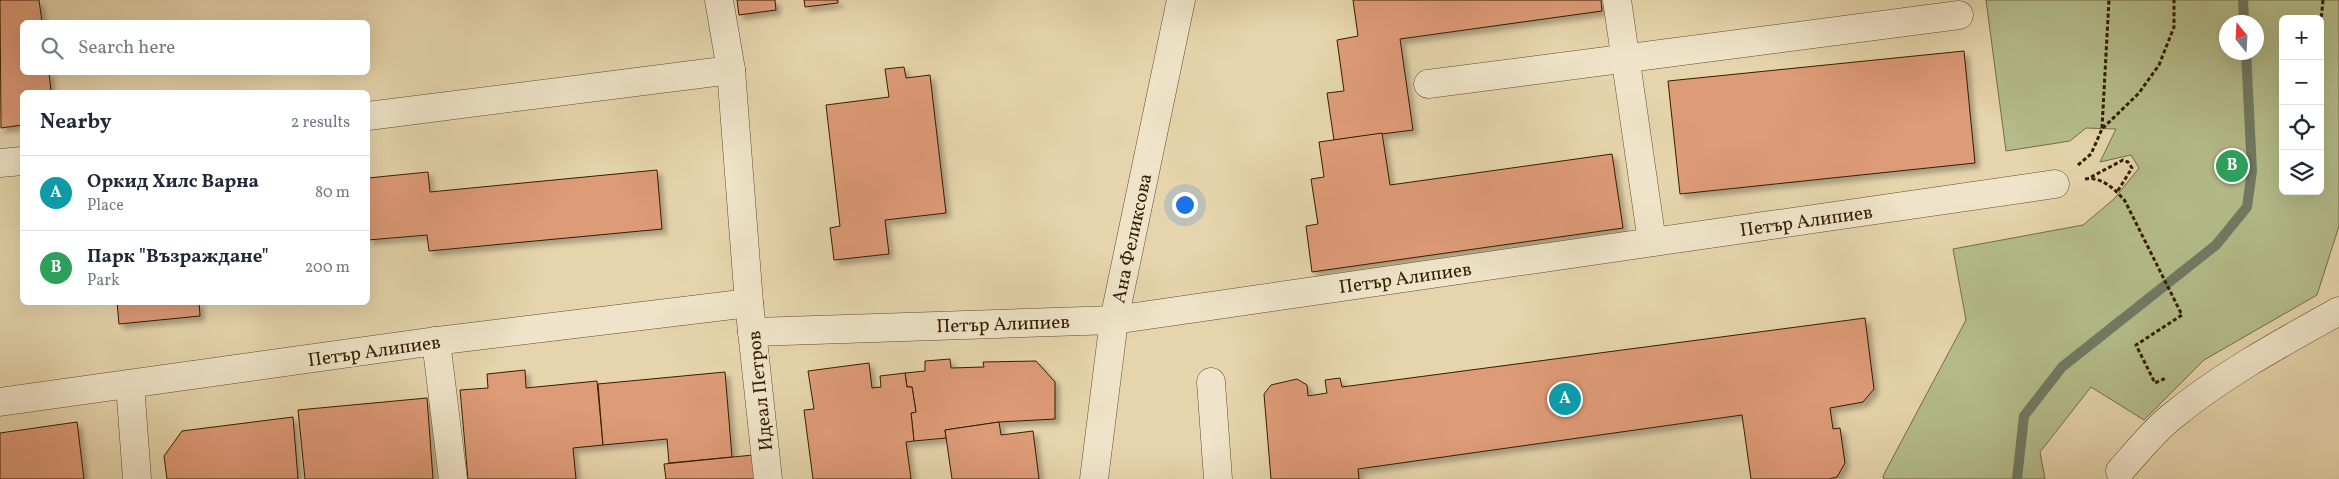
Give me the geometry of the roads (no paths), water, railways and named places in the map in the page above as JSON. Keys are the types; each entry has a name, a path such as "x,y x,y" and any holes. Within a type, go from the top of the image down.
{"street":[{"name":"Идеал Петров","path":"720,0 731,70 749,303 768,479"},
{"name":"Ана Феликсова","path":"1094,479 1114,320 1181,0"},
{"path":"1617,0 1652,242"},
{"path":"1428,84 1959,15"},
{"path":"370,116 731,70"},
{"path":"0,164 20,161"},
{"name":"Петър Алипиев","path":"752,332 1114,320 2055,184"},
{"name":"Петър Алипиев","path":"0,402 436,341 749,303"},
{"path":"2120,471 2168,419 2216,384 2289,338 2339,311"},
{"path":"436,341 453,479"},
{"path":"1211,382 1218,479"},
{"path":"130,384 136,479"}],"waterway":[{"path":"2243,0 2244,15"},
{"path":"2017,479 2024,416 2062,367 2216,245 2247,207 2252,171 2246,60"}],"place":[{"name":"Парк \"Възраждане\"","path":"2232,166"},
{"name":"Оркид Хилс Варна","path":"1565,399"}]}
